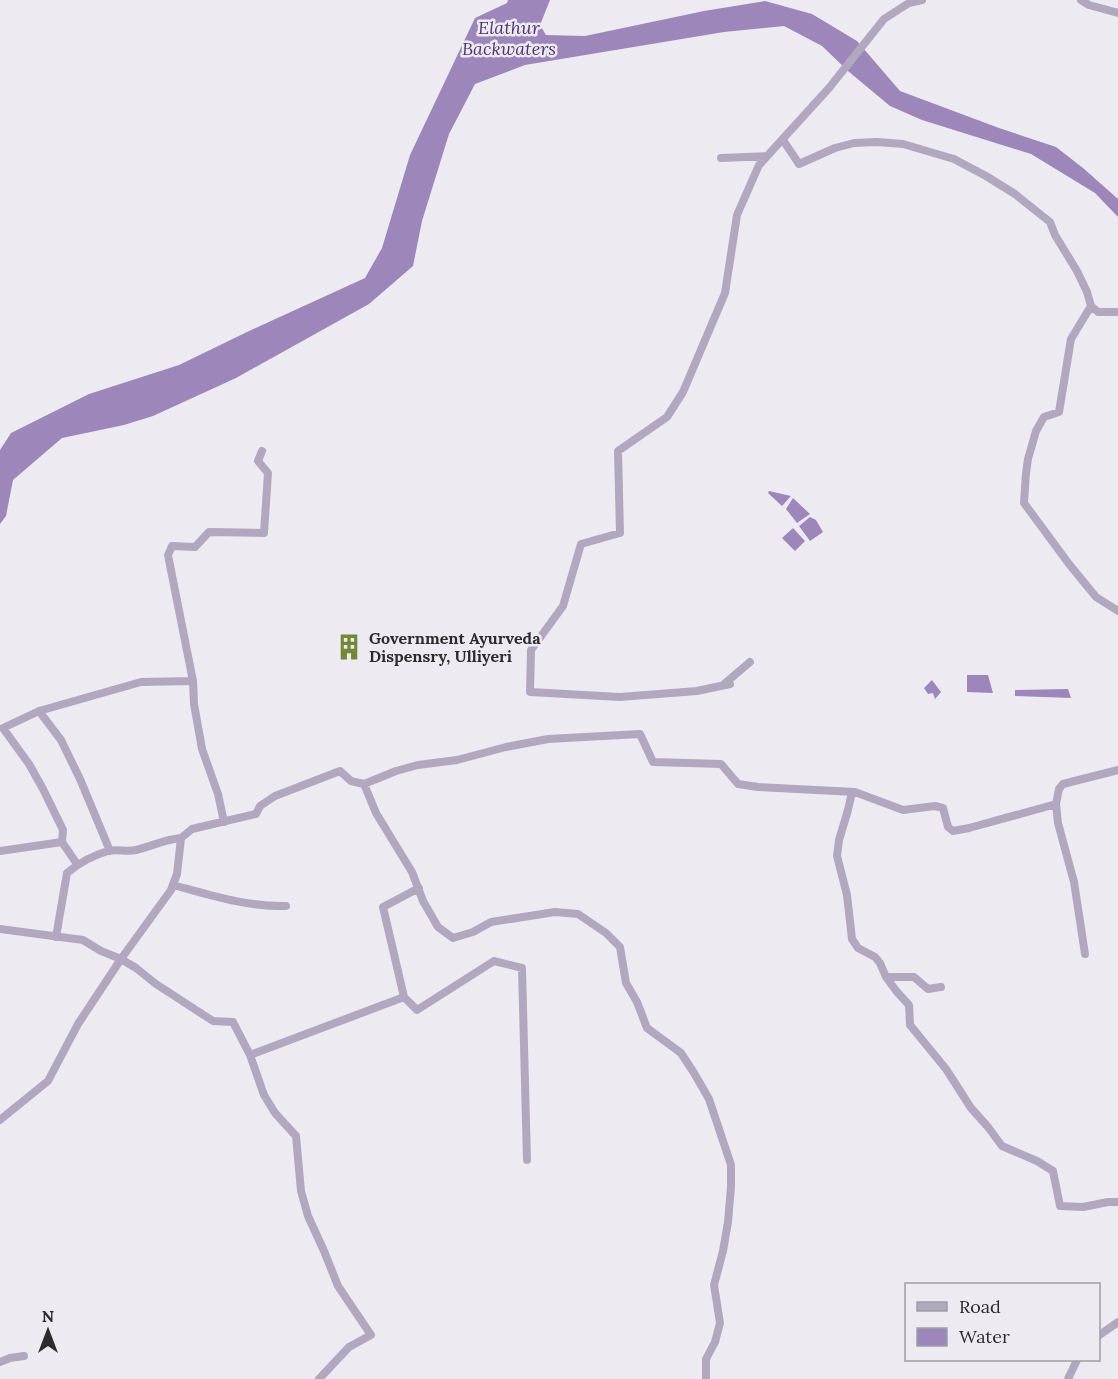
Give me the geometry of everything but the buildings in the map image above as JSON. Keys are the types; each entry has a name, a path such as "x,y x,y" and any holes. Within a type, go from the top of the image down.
{"street":[{"path":"750,662 727,685 697,691 620,697 530,692 531,650 563,606 581,544 620,533 618,451 667,417 683,392 725,293 737,215 759,165 829,88 884,20 909,3 922,0"},
{"path":"1082,0 1089,5 1118,13"},
{"path":"783,140 799,164 835,148 854,143 877,142 903,144 954,159 1016,194 1050,222 1055,235 1077,271 1091,306 1098,312 1118,312"},
{"path":"721,158 767,156"},
{"path":"1091,306 1071,339 1059,412 1044,417 1031,445 1024,503 1096,597 1118,610"},
{"path":"224,822 218,794 202,749 194,704 193,681 168,555 172,546 195,547 209,532 264,533 268,474 258,461 262,451"},
{"path":"77,864 62,842 63,830 43,789 2,725 39,711 141,682 193,681"},
{"path":"39,711 61,740 110,850"},
{"path":"56,937 67,873 77,864 110,850 132,850 154,845 169,839 181,838 192,829 256,814 261,806 275,796 340,771 351,781 364,783 418,765 457,760 548,739 640,734 653,762 721,764 738,783 758,787 852,792 903,810 935,806 943,808 948,827 953,831 1056,804"},
{"path":"1085,954 1074,882 1058,823 1056,804 1059,789 1063,783 1118,770"},
{"path":"364,783 376,813 412,872 423,901 438,927 453,938 472,932 491,922 555,912 578,914 606,933 620,947 626,983 637,1002 647,1028 681,1053 694,1072 709,1099 731,1165 728,1222 714,1285 720,1323 715,1342 706,1359 706,1379"},
{"path":"852,792 837,856 847,895 852,939 858,948 875,957 880,963 886,977 909,1005 910,1025 946,1069 971,1108 1002,1146 1037,1161 1053,1171 1060,1206 1083,1207 1118,1202"},
{"path":"0,1120 48,1081 78,1024 171,890 177,874 181,838"},
{"path":"0,851 62,842"},
{"path":"173,885 235,902 286,906"},
{"path":"419,888 383,907 404,997 417,1010 494,961 522,968 527,1160"},
{"path":"0,929 83,940 121,959 213,1021 232,1022 250,1055 264,1095 275,1113 296,1136 301,1191 308,1216 338,1286 371,1335 349,1347 319,1379"},
{"path":"886,977 915,977 928,989 941,987"},
{"path":"250,1055 404,997"},
{"path":"1100,1335 1118,1322"},
{"path":"0,1362 24,1356"},
{"path":"1068,1379 1076,1361"}],"water":[{"name":"Elathur Backwaters","path":"508,0 550,0 540,25 546,35 585,36 704,11 765,1 812,14 857,41 900,91 1056,147 1118,199 1118,217 1095,193 1031,154 922,120 890,106 822,46 784,26 724,32 525,65 475,84 449,134 422,221 413,266 369,304 236,378 153,416 124,425 62,438 13,480 6,516 0,524 0,450 11,433 89,394 179,365 365,278 382,248 410,155 475,18 507,3"},
{"path":"769,491 791,496 782,506 768,493"},
{"path":"793,498 810,514 797,523 786,509"},
{"path":"810,517 816,520 823,532 810,541 799,526"},
{"path":"793,528 805,541 795,551 782,538"},
{"path":"967,675 988,675 993,693 967,692"},
{"path":"932,680 941,692 935,699 933,693 928,694 924,688"},
{"path":"1068,689 1071,698 1015,696 1015,690"}],"place":[{"name":"Government Ayurveda Dispensry, Ulliyeri","path":"349,647"}]}
